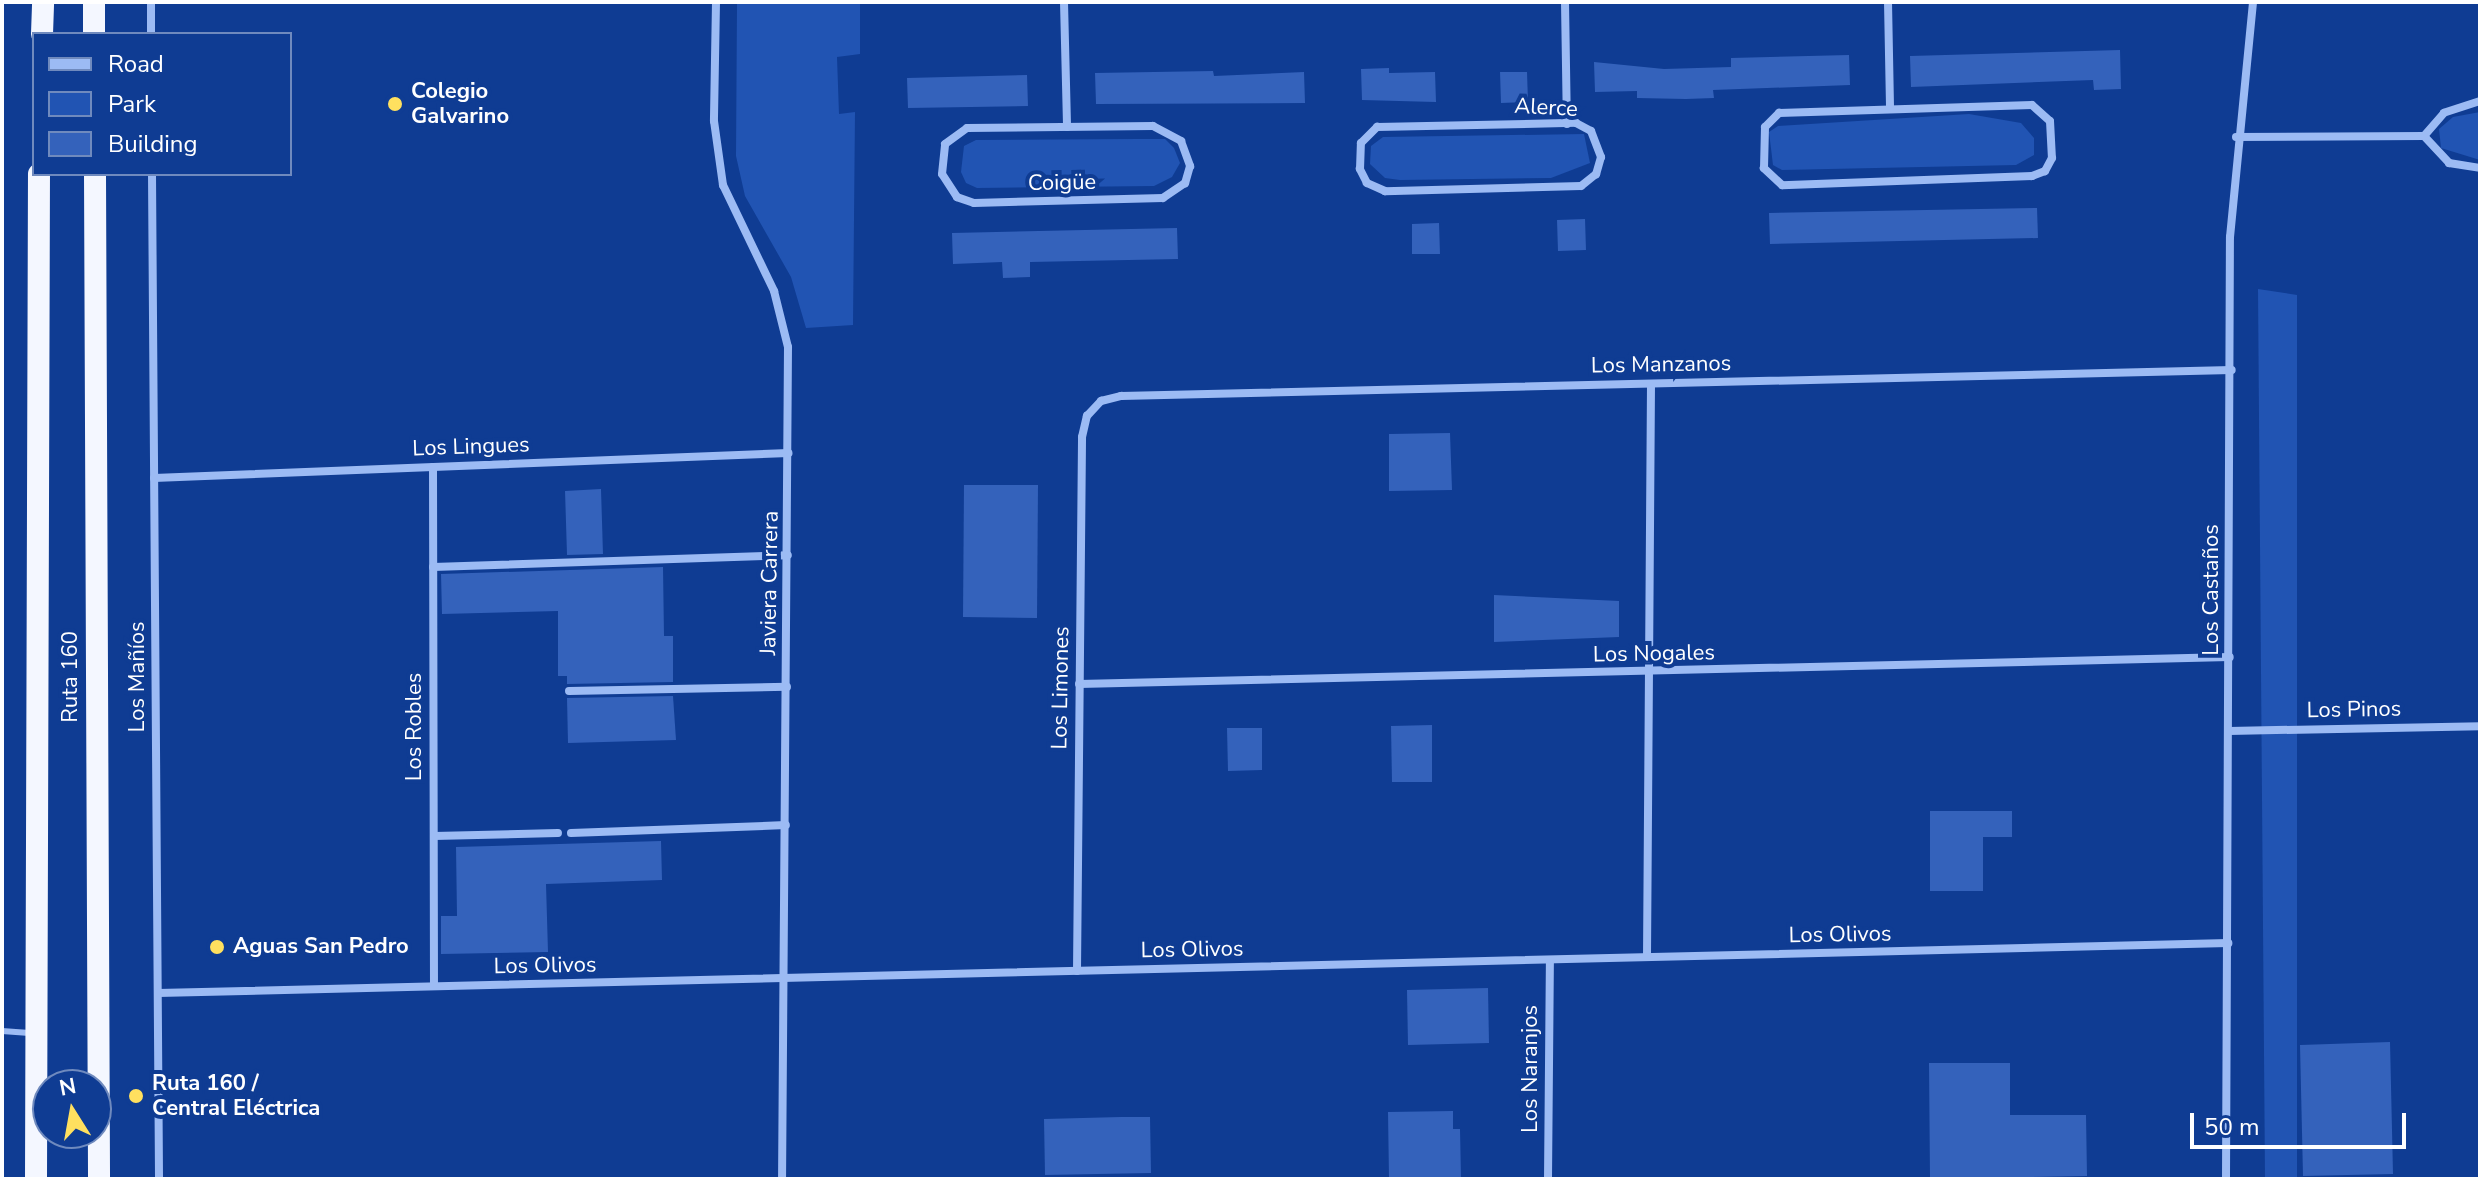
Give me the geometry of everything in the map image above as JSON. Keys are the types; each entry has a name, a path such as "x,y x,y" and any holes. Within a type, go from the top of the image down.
{"highway":[{"path":"42,32 43,2"},
{"path":"94,2 94,32"},
{"name":"Ruta 160","path":"36,1179 39,176"},
{"name":"Ruta 160","path":"95,176 99,1179"}],"street":[{"path":"151,2 151,32"},
{"name":"Javiera Carrera","path":"716,2 716,153 733,215 782,317 789,453 782,1179"},
{"path":"1064,2 1067,127"},
{"path":"1565,2 1567,124"},
{"path":"1888,2 1890,109"},
{"name":"Los Castaños","path":"2226,1179 2232,370 2230,237 2236,137 2253,2"},
{"path":"2424,136 2444,113 2480,101"},
{"path":"2032,105 2050,121 2050,165 2032,176 1782,185 1764,168 1765,127 1779,113 1890,109 2032,105"},
{"name":"Alerce","path":"1567,124 1591,131 1600,148 1596,174 1581,186 1385,191 1367,183 1360,169 1361,143 1377,127 1567,124"},
{"name":"Coigüe","path":"1067,127 1163,128 1186,148 1190,166 1185,183 1163,198 974,203 957,197 945,182 943,153 958,131 1067,127"},
{"path":"2236,137 2424,136 2449,163 2480,168"},
{"name":"Los Mañíos","path":"152,176 159,1179"},
{"name":"Los Manzanos","path":"1094,407 1121,396 2232,370"},
{"path":"1647,957 1651,384"},
{"name":"Los Limones","path":"1077,971 1082,437 1094,407"},
{"name":"Los Lingues","path":"154,478 789,453"},
{"name":"Los Robles","path":"433,467 434,986"},
{"path":"433,567 788,555"},
{"name":"Los Nogales","path":"1079,684 2230,657"},
{"path":"569,691 787,687"},
{"name":"Los Pinos","path":"2229,731 2480,726"},
{"path":"571,833 786,825"},
{"path":"434,836 558,833"},
{"name":"Los Olivos","path":"158,993 2228,943"},
{"name":"Los Naranjos","path":"1548,1179 1550,960"}],"lane":[{"path":"2,1031 36,1033"}],"green space":[{"path":"860,2 860,54 837,57 839,114 855,112 853,325 806,328 791,277 745,196 736,156 737,4"},
{"path":"2480,112 2480,160 2441,148 2439,129 2453,117"},
{"path":"1969,114 2021,123 2034,138 2034,155 2016,165 1782,170 1773,165 1769,132 1778,126"},
{"path":"1584,134 1590,163 1551,178 1400,180 1385,178 1370,164 1371,146 1383,137"},
{"path":"1165,139 1174,148 1180,163 1172,177 1154,186 977,188 966,183 961,172 964,146 976,140"},
{"path":"2258,289 2297,295 2297,1179 2265,1179"}],"building":[{"path":"2120,50 2121,89 2094,90 2093,80 1911,87 1910,56"},
{"path":"1849,55 1850,85 1713,90 1714,98 1686,99 1637,98 1637,91 1595,92 1594,62 1664,69 1731,67 1731,58"},
{"path":"1389,68 1389,73 1435,72 1436,102 1362,100 1361,69"},
{"path":"1213,71 1214,76 1304,72 1305,103 1096,104 1095,73"},
{"path":"1500,72 1527,72 1528,102 1501,103"},
{"path":"1027,75 1028,106 908,108 907,78"},
{"path":"2037,208 2038,238 1770,244 1769,213"},
{"path":"1585,219 1586,250 1558,251 1557,220"},
{"path":"1439,223 1440,254 1412,254 1412,224"},
{"path":"1177,228 1178,259 1030,262 1030,277 1003,278 1002,262 953,264 952,233"},
{"path":"1450,433 1452,490 1389,491 1389,434"},
{"path":"964,485 1038,485 1037,618 963,617"},
{"path":"601,489 603,554 567,555 565,491"},
{"path":"663,567 664,636 673,636 673,682 567,684 567,676 558,676 558,611 442,614 441,574"},
{"path":"1494,595 1619,601 1619,637 1494,642"},
{"path":"673,696 676,740 568,743 567,698"},
{"path":"1432,725 1432,782 1392,782 1391,726"},
{"path":"1227,728 1262,728 1262,770 1228,771"},
{"path":"1930,811 2012,811 2012,837 1983,837 1983,891 1930,891"},
{"path":"661,841 662,880 546,884 548,952 441,954 441,916 457,916 456,847"},
{"path":"1488,988 1489,1043 1408,1045 1407,990"},
{"path":"2390,1042 2393,1174 2303,1176 2300,1045"},
{"path":"1929,1063 2010,1063 2010,1115 2086,1115 2087,1176 1930,1179"},
{"path":"1453,1111 1453,1129 1460,1129 1461,1179 1389,1179 1388,1112"},
{"path":"1150,1117 1151,1173 1045,1175 1044,1119"}],"place":[{"name":"Colegio Galvarino","path":"395,104"},
{"name":"Aguas San Pedro","path":"217,947"},
{"name":"Ruta 160 / Central Eléctrica","path":"136,1096"}]}
